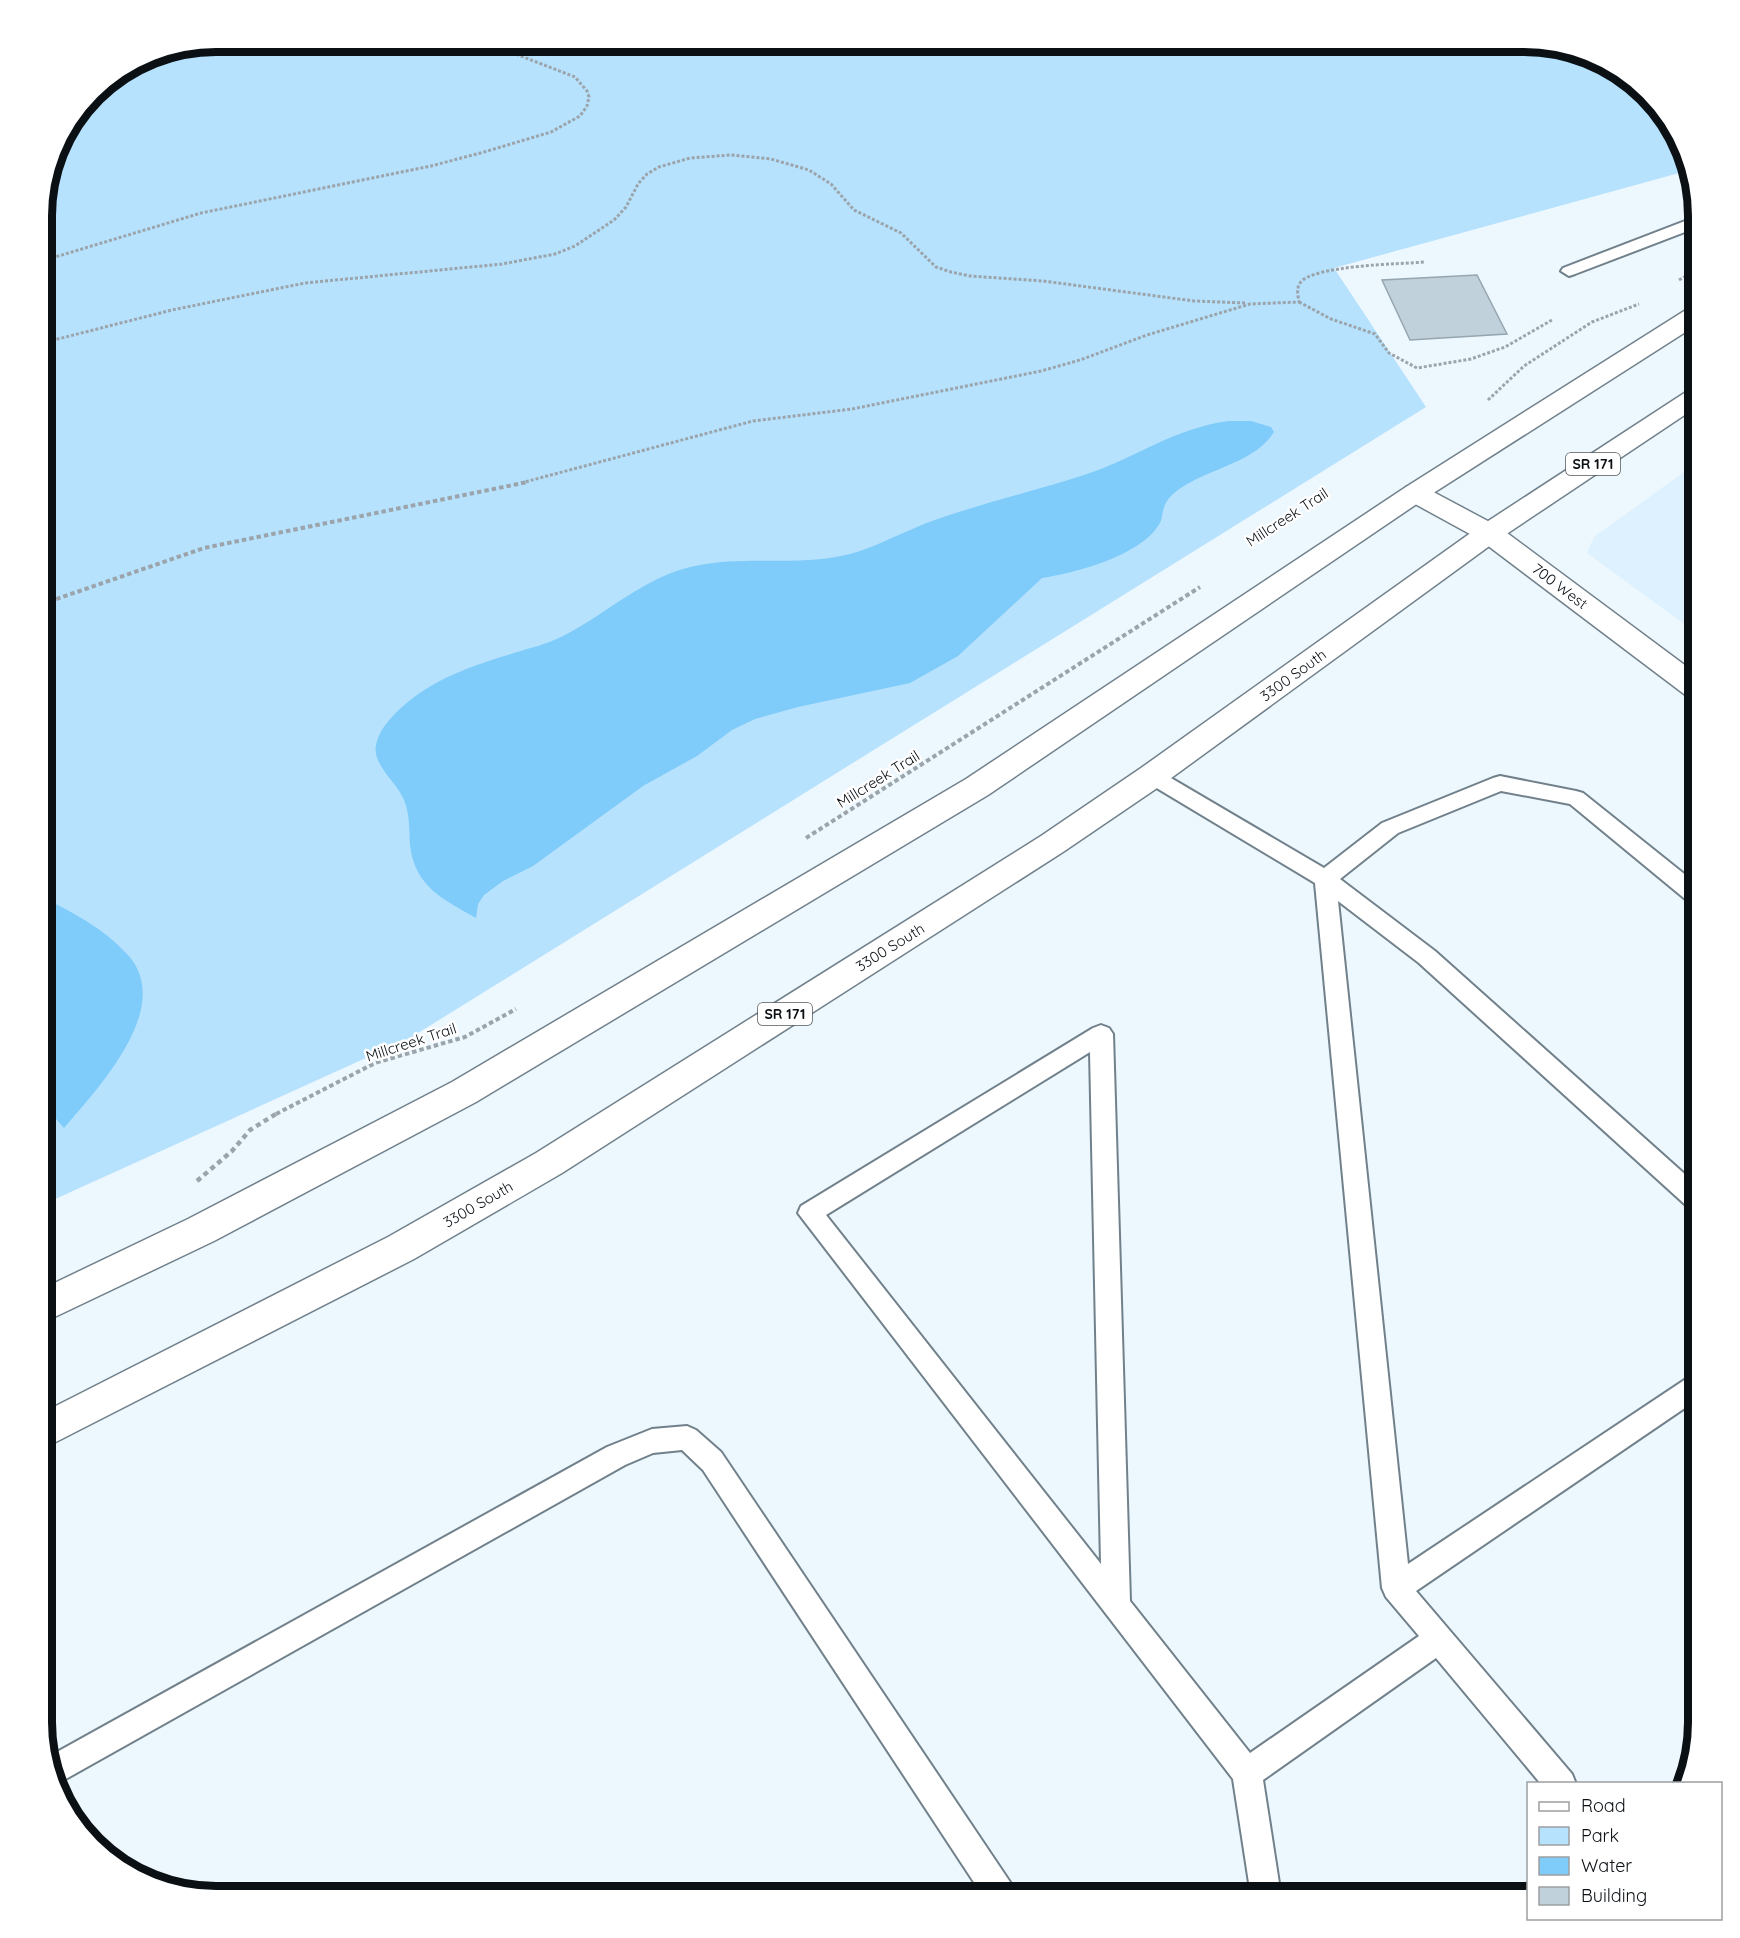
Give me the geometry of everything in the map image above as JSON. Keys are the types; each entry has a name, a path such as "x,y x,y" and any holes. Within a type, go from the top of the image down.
{"main road":[{"path":"52,1302 201,1230 475,1086 977,786 1415,493 1688,319"},
{"name":"3300 South","path":"52,1427 401,1248 549,1163 1052,844 1152,776 1489,533 1688,403"},
{"name":"700 West","path":"1415,493 1489,533 1688,682"}],"lane":[{"path":"1569,271 1688,224"},
{"path":"1152,776 1325,879 1427,957 1688,1192"},
{"path":"1325,879 1390,828 1500,783 1576,798 1688,889"},
{"path":"1325,879 1396,1588 1559,1782"},
{"path":"1116,1605 1101,1034 810,1213 1247,1773 1264,1886"},
{"path":"1396,1588 1688,1391"},
{"path":"59,1767 616,1456 652,1441 687,1438 712,1461 994,1886"},
{"path":"1247,1773 1439,1639"}],"path":[{"path":"53,258 179,219 241,203 422,168 484,152 551,132 580,116 587,106 589,97 587,91 575,77 511,52"},
{"path":"53,340 182,308 295,285 361,276 502,264 555,254 576,246 614,220 626,207 638,184 658,167 690,159 732,155 771,159 809,170 831,184 854,210 901,233 936,267 951,272 970,276 1043,281 1194,301 1250,304 1299,302 1331,319 1375,334 1389,353 1417,368 1480,356 1505,346 1552,320"},
{"path":"1299,302 1297,291 1302,280 1313,274 1425,262"},
{"path":"1671,285 1688,275"},
{"path":"1485,402 1524,366 1582,328 1644,300"},
{"path":"53,600 148,565 204,548 469,495 561,474 753,421 852,409 1041,371 1080,360 1147,335 1250,304"},
{"name":"Millcreek Trail","path":"797,843 1207,582"},
{"name":"Millcreek Trail","path":"197,1181 232,1151 250,1130 274,1115 375,1063 465,1037 522,1005"}],"shaded area":[{"path":"1688,469 1688,627 1587,553 1594,537"}],"green space":[{"path":"216,52 1535,53 1566,58 1596,69 1632,93 1654,116 1666,134 1681,172 1334,268 1426,407 410,1038 52,1200 53,205 58,174 69,144 86,116 116,86 134,74 163,61"}],"water":[{"path":"1229,421 1251,421 1271,427 1274,432 1265,443 1240,460 1198,478 1173,494 1164,507 1158,526 1149,537 1136,546 1088,567 1042,578 958,656 910,683 798,707 755,719 732,730 697,756 643,786 533,866 503,881 484,895 478,904 476,918 442,898 424,882 413,859 406,805 401,793 378,760 376,745 382,729 389,720 426,689 454,674 557,639 643,587 677,571 715,563 819,559 860,551 935,520 1090,473 1174,436"},
{"path":"53,902 87,921 126,953 139,974 143,997 138,1021 112,1069 64,1128 56,1119 52,1118"}],"building":[{"path":"1477,275 1507,334 1410,340 1382,280"}]}
